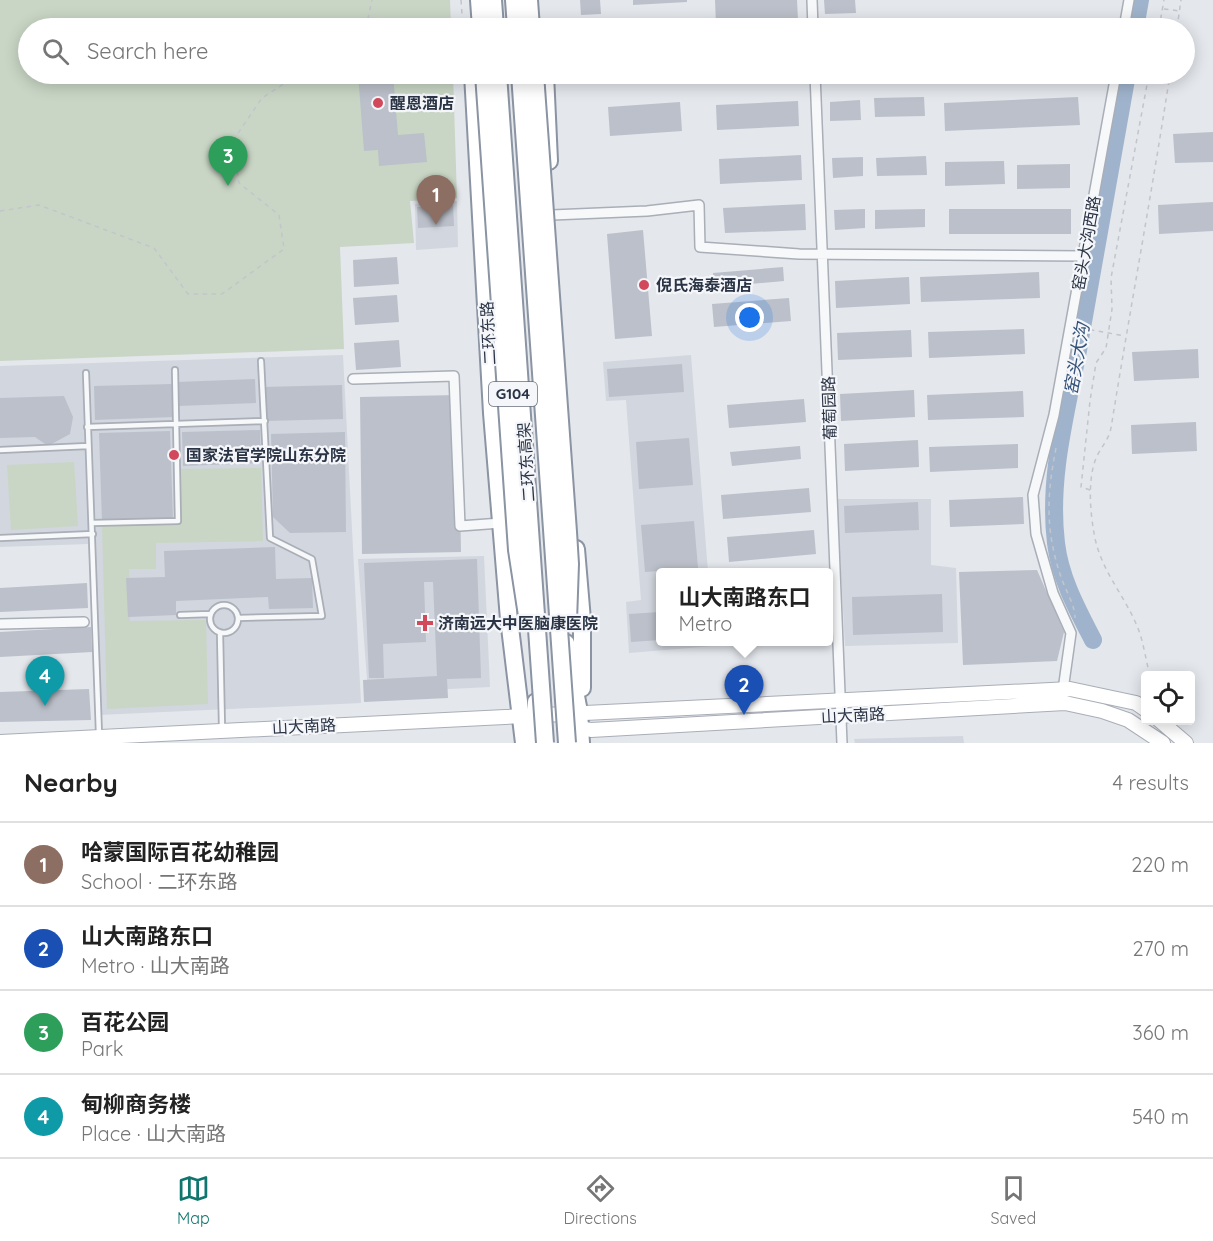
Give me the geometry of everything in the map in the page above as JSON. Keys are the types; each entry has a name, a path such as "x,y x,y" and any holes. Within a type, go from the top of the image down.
{"highway":[{"path":"468,0 469,18"},
{"path":"479,0 480,18"},
{"path":"485,0 486,18"},
{"path":"493,0 494,18"},
{"path":"514,0 515,18"},
{"path":"520,0 521,18"},
{"path":"529,0 530,18"},
{"path":"540,0 541,18"},
{"name":"二环东路","path":"474,84 492,401 511,637 533,713 536,743"},
{"path":"485,84 517,550 533,713"},
{"name":"二环东路","path":"491,84 536,699 524,743"},
{"name":"二环东高架","path":"499,84 533,713 545,743"},
{"name":"二环东高架","path":"521,84 576,723 567,743"},
{"name":"G104","path":"526,84 564,635 576,723"},
{"path":"536,84 569,553 576,723"},
{"path":"545,84 552,215 582,620 582,697 576,723"},
{"path":"554,496 569,461"},
{"path":"560,582 582,620"},
{"name":"二环东路","path":"511,637 527,587"},
{"name":"二环东路","path":"507,592 529,628"}],"main road":[{"name":"山大南路","path":"576,723 839,700 1062,690 1103,695 1136,703 1141,706"},
{"name":"山大南路","path":"8,742 99,737 202,737 222,731 533,713 576,723 1065,703 1102,711 1128,720 1163,743"},
{"path":"1164,725 1186,743"}],"street":[{"path":"812,0 813,18"},
{"path":"1126,18 1130,0"},
{"name":"葡萄园路","path":"815,84 842,743"},
{"name":"窑头大沟西路","path":"1062,690 1071,633 1053,593 1036,534 1034,495 1054,415 1114,84"},
{"path":"552,215 647,211 699,205 700,247 822,254 1083,256"},
{"path":"353,379 454,376 460,526 501,523"},
{"path":"0,624 84,622"}],"lane":[{"path":"238,618 322,615 312,560 270,538 261,361"},
{"path":"92,523 178,521 175,370"},
{"path":"86,373 99,737"},
{"path":"87,427 265,421"},
{"path":"0,450 88,446"},
{"path":"0,538 93,534"},
{"path":"226,605 234,609 238,623 233,630 220,633 210,624 210,614 216,607 226,605"},
{"path":"180,615 210,614"},
{"path":"220,633 222,731"}],"path":[{"path":"368,18 372,0"},
{"path":"461,0 462,18"},
{"path":"1161,18 1164,0"},
{"path":"1179,18 1181,0"},
{"path":"1163,9 1180,11"},
{"path":"0,211 39,205 109,230 154,248 188,294 222,294 284,249 279,215 239,183 232,142 262,98 284,84"},
{"path":"1091,490 1082,487 1090,401 1096,363 1106,348 1112,309 1111,278 1147,84"},
{"path":"1149,671 1139,632 1120,592 1102,565 1094,533 1091,490 1095,461 1110,434 1168,84"},
{"path":"1077,327 1125,336"},
{"path":"1057,445 1048,507 1050,537 1076,616 1069,629"}],"shaded area":[{"path":"457,201 458,247 416,250 415,204"},
{"name":"国家法官学院山东分院","path":"343,355 361,703 99,715 88,544 0,547 0,366"},
{"path":"691,355 708,568 656,568 656,646 713,646 629,653 626,602 641,600 626,400 606,401 603,362"},
{"path":"837,499 931,499 931,565 956,568 958,643 845,646"},
{"name":"济南远大中医脑康医院","path":"484,556 490,687 368,693 358,559"},
{"path":"963,736 964,743 855,743 854,739"}],"green space":[{"path":"0,0 450,0 451,18 18,18 18,84 453,84 457,198 410,201 414,243 340,247 344,349 0,361"},
{"path":"74,462 78,526 11,530 7,465"},
{"path":"261,468 263,541 156,543 156,569 129,569 130,621 206,620 208,704 107,709 102,525 180,523 180,469"}],"building":[{"path":"580,0 600,0 601,14 581,15"},
{"path":"633,0 687,0 687,2 633,5"},
{"path":"715,0 797,0 798,18 716,18"},
{"path":"824,0 855,0 856,13 825,14"},
{"name":"醒恩酒店","path":"359,84 394,84 398,135 424,133 427,162 379,166 378,150 364,151"},
{"path":"924,97 925,116 875,117 874,98"},
{"path":"1078,97 1080,125 945,131 944,103"},
{"path":"860,100 861,120 830,121 830,102"},
{"path":"798,101 799,126 717,130 716,105"},
{"path":"680,102 682,131 610,136 608,107"},
{"path":"1213,132 1213,162 1175,163 1173,134"},
{"path":"801,155 802,180 720,184 719,159"},
{"path":"926,156 927,175 877,176 876,158"},
{"path":"863,157 863,176 833,178 832,158"},
{"path":"1004,161 1005,184 945,186 945,162"},
{"path":"1070,164 1070,188 1017,189 1017,165"},
{"path":"1213,202 1213,231 1159,234 1158,205"},
{"path":"805,204 806,230 725,233 723,208"},
{"path":"453,205 454,226 418,228 417,207"},
{"path":"865,209 865,228 835,230 834,210"},
{"path":"925,209 925,227 875,229 875,210"},
{"path":"949,209 1071,209 1071,234 949,234"},
{"path":"643,230 652,336 615,339 607,234"},
{"path":"397,257 399,284 354,287 353,260"},
{"path":"783,267 784,281 714,287 713,273"},
{"path":"1039,272 1040,298 921,302 920,277"},
{"path":"909,277 910,304 836,308 835,281"},
{"path":"397,295 399,322 355,325 353,298"},
{"path":"789,298 791,321 714,327 712,304"},
{"path":"1024,329 1025,354 929,358 928,332"},
{"path":"911,330 912,357 838,360 837,333"},
{"path":"399,340 401,367 356,370 354,343"},
{"path":"1198,349 1199,378 1134,381 1132,352"},
{"path":"682,364 684,392 609,397 607,369"},
{"path":"255,379 256,403 178,406 177,382"},
{"path":"172,384 174,417 95,420 94,386"},
{"path":"342,385 343,419 265,421 263,387"},
{"path":"914,390 915,417 841,421 840,394"},
{"path":"1023,391 1024,417 928,420 927,395"},
{"path":"458,395 461,552 362,554 360,397"},
{"path":"64,396 73,417 70,434 48,446 35,437 0,438 0,398"},
{"path":"804,399 806,422 729,428 727,405"},
{"path":"1196,422 1197,451 1132,454 1131,425"},
{"path":"260,430 261,463 183,466 182,432"},
{"path":"170,431 173,520 102,522 99,433"},
{"path":"345,432 346,532 290,533 273,517 271,434"},
{"path":"689,438 693,485 639,489 636,442"},
{"path":"918,440 919,467 845,471 844,444"},
{"path":"1018,444 1018,468 930,472 929,447"},
{"path":"800,446 801,459 732,466 730,452"},
{"path":"809,488 811,512 723,519 721,495"},
{"path":"1023,497 1024,524 950,527 949,500"},
{"path":"918,502 919,530 845,533 844,506"},
{"path":"694,521 698,568 656,568 656,571 645,572 641,525"},
{"path":"814,530 816,554 729,562 727,537"},
{"path":"275,547 276,579 312,578 313,608 269,609 268,597 176,601 176,615 128,617 126,578 165,577 164,551"},
{"name":"济南远大中医脑康医院","path":"477,559 481,678 447,679 448,698 364,702 363,680 437,676 433,582 424,582 426,642 383,644 384,678 369,678 364,563"},
{"path":"1037,570 1064,632 1057,661 963,665 959,572"},
{"path":"87,583 88,608 0,612 0,588"},
{"path":"942,594 943,632 853,635 852,597"},
{"path":"656,612 656,640 631,642 629,614"},
{"path":"91,627 92,652 0,657 0,632"},
{"path":"89,689 91,720 0,722 0,692"}],"waterway":[{"name":"窑头大沟","path":"1137,18 1140,0"},
{"name":"窑头大沟","path":"1093,640 1061,569 1056,543 1054,494 1064,422 1125,84"}],"place":[{"name":"醒恩酒店","path":"378,103"},
{"name":"百花公园","path":"228,186"},
{"name":"哈蒙国际百花幼稚园","path":"436,225"},
{"name":"倪氏海泰酒店","path":"644,285"},
{"name":"国家法官学院山东分院","path":"174,455"},
{"name":"济南远大中医脑康医院","path":"425,623"},
{"name":"甸柳商务楼","path":"45,706"},
{"name":"山大南路东口","path":"744,715"}]}
